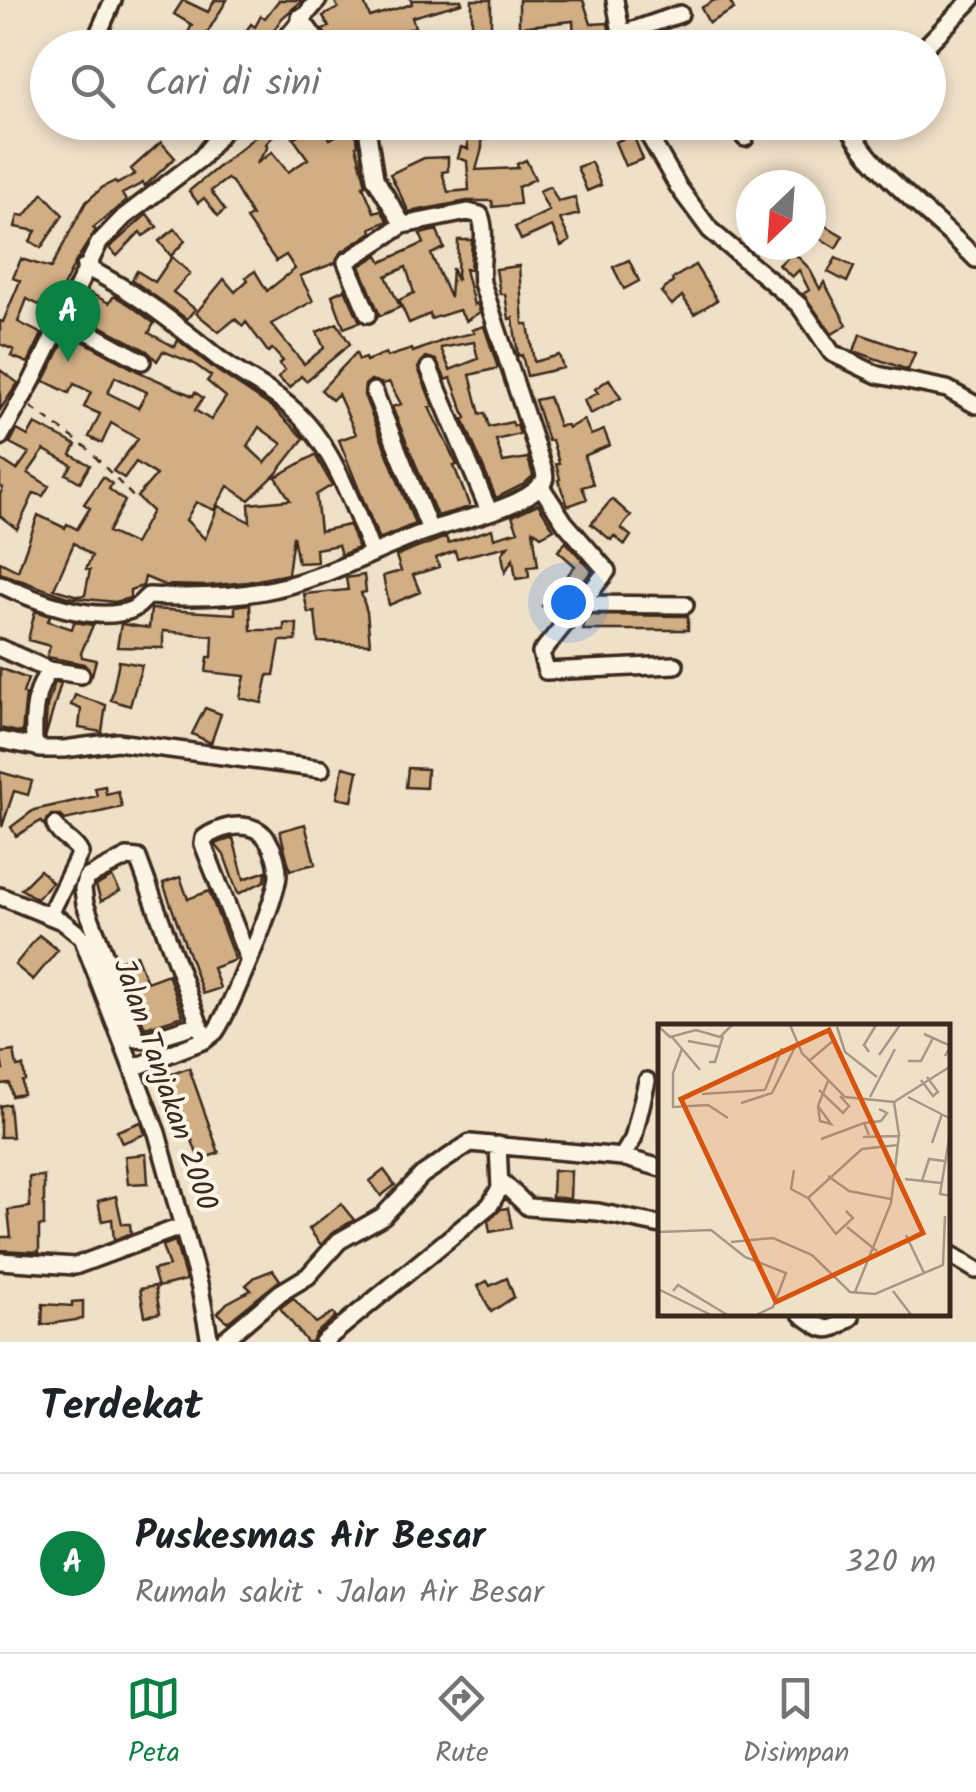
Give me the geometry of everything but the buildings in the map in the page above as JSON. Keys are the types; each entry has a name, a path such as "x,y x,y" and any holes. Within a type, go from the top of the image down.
{"street":[{"path":"100,30 113,0"},
{"path":"291,30 318,0"},
{"path":"616,0 621,30"},
{"path":"942,30 971,0"},
{"path":"646,30 680,14"},
{"path":"300,18 309,30"},
{"path":"0,437 106,233 201,158 216,140"},
{"path":"369,140 375,178 403,225"},
{"path":"652,140 679,188 710,230 799,305 832,353 878,375 934,386 976,405"},
{"path":"857,140 976,259"},
{"path":"0,584 63,607 119,613 139,606 148,596 182,599 280,588 314,579 430,530 489,511 540,485 545,479 540,457 482,283 483,219 468,212 403,225 346,262 368,314"},
{"path":"86,268 166,315 224,363 273,393 298,414 341,478 372,553"},
{"path":"64,318 142,361"},
{"path":"429,368 489,511"},
{"path":"374,391 430,530"},
{"path":"540,485 565,523 608,571 542,654 546,672 675,665"},
{"path":"581,604 685,604"},
{"path":"0,648 50,670 81,674"},
{"path":"36,747 33,712 41,683 50,670"},
{"path":"0,740 64,749 118,742 321,769"},
{"path":"48,916 80,853 55,825"},
{"path":"134,1068 221,1023 248,959 278,872 261,832 240,826 223,828 204,838 203,844 248,959"},
{"path":"128,858 138,858 202,1032 137,1039 85,904 82,889 86,878 128,858"},
{"name":"Jalan Tanjakan 2000","path":"0,896 69,925 82,938 157,1133 200,1288 210,1342"},
{"path":"622,1157 633,1140 646,1081"},
{"path":"222,1342 268,1302 308,1276 338,1241 383,1216 440,1161 470,1143 622,1157 658,1167"},
{"path":"323,1342 498,1195 498,1145"},
{"path":"500,1180 528,1207 598,1212 658,1225"},
{"path":"0,1261 75,1266 184,1226"},
{"path":"951,1255 976,1270"},
{"path":"807,1317 827,1330 849,1317"}],"path":[{"path":"22,400 87,448 137,501"}],"place":[{"name":"Puskesmas Air Besar","path":"68,362"}]}
